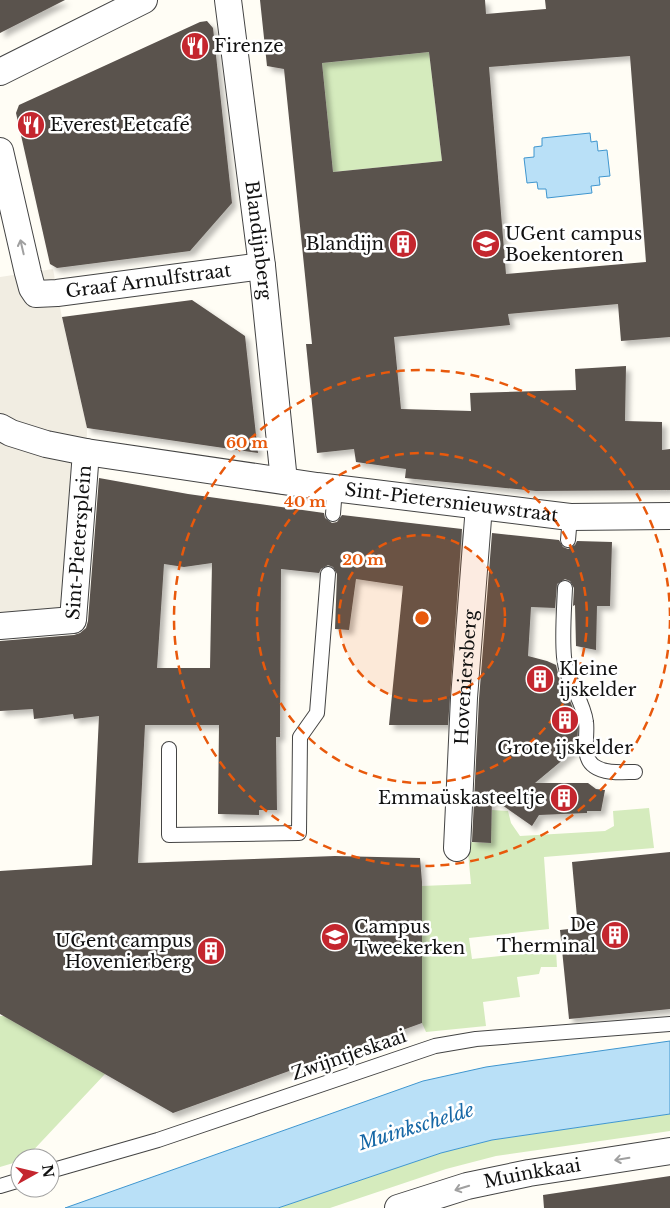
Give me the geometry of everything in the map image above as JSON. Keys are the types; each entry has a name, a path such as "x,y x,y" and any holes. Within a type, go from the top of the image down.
{"street":[{"path":"0,72 144,0"},
{"name":"Blandijnberg","path":"228,0 262,266 284,482"},
{"name":"Graaf Arnulfstraat","path":"0,151 28,273 32,288 36,294 57,293 262,266"},
{"name":"Sint-Pietersplein","path":"0,427 11,433 46,444 86,452 73,620 0,626"},
{"name":"Sint-Pietersnieuwstraat","path":"86,452 284,482 479,506 569,529 670,516"},
{"name":"Hoveniersberg","path":"457,848 464,698 479,506"},
{"name":"Muinkkaai","path":"398,1208 476,1184 529,1173 670,1151"}],"lane":[{"path":"333,514 335,488"},
{"path":"169,749 169,835 299,833 300,737 317,713 328,574"},
{"path":"565,588 564,659 568,677 584,707 587,755 593,766 607,771 635,772"},
{"name":"Zwijntjeskaai","path":"60,1168 158,1140 435,1046 476,1039 670,1024"}],"green space":[{"path":"429,52 442,161 333,172 322,63"},
{"path":"649,808 654,848 544,857 549,929 469,938 472,959 556,950 557,967 541,967 539,974 517,977 520,997 483,1002 486,1026 426,1032 422,1023 422,886 471,884 467,842 490,843 492,810 508,811 511,823 520,836 605,831 614,826 613,811"},
{"path":"0,1016 4,1016 105,1074 35,1148 10,1148 10,1164 0,1167"},
{"path":"670,1114 670,1131 496,1156 446,1169 330,1208 278,1208 441,1153 492,1140"}],"shaded area":[{"path":"53,269 87,428 83,626 0,635 0,277"}],"water":[{"path":"590,133 591,142 597,141 598,151 607,150 610,176 599,177 600,185 591,186 592,193 547,198 546,189 538,189 537,182 527,183 524,158 534,157 534,147 542,146 542,138"},
{"name":"Muinkschelde","path":"670,1041 670,1114 492,1140 441,1153 278,1208 65,1208 423,1081 486,1067"}],"building":[{"path":"0,0 65,0 0,33"},
{"name":"UGent campus Boekentoren","path":"260,0 485,0 486,14 546,9 545,0 670,0 670,337 621,341 618,304 508,314 510,325 394,337 401,409 471,411 470,393 576,390 575,369 626,366 625,421 662,422 662,450 670,449 670,490 536,491 405,478 406,469 356,462 354,449 317,453 306,344 312,344 284,69 267,66","holes":["429,52 442,161 333,172 322,63","630,56 646,262 506,274 489,67"]},
{"path":"207,21 213,28 232,203 190,251 57,268 50,264 16,113 19,105 200,22"},
{"path":"192,300 245,336 258,453 87,428 62,317"},
{"path":"99,478 188,494 324,513 325,518 332,523 337,522 342,515 462,529 448,725 389,725 403,586 356,579 349,630 335,629 337,574 333,567 328,565 321,569 319,573 281,569 280,737 276,737 277,810 259,810 259,815 218,814 219,725 145,725 138,863 335,856 420,858 422,882 422,1023 173,1113 0,1014 0,871 92,865 99,716 74,719 73,714 34,719 33,709 0,711 0,641 74,635 86,628","holes":["212,563 210,668 157,668 164,564 184,567"]},
{"path":"492,533 559,540 563,547 568,549 575,545 577,541 612,542 610,606 597,606 596,650 576,646 575,605 573,606 574,588 570,581 565,579 557,584 555,608 531,607 528,656 556,665 562,691 566,692 570,701 578,727 577,748 535,783 588,783 596,789 605,790 601,811 539,815 532,826 492,798 491,843 472,842 479,699"},
{"name":"De Therminal","path":"670,852 670,1009 569,1019 560,930 578,928 572,862"},
{"path":"670,1176 670,1208 544,1208 543,1195"}],"place":[{"name":"Firenze","path":"195,46"},
{"name":"Everest Eetcafé","path":"31,125"},
{"name":"Blandijn","path":"403,244"},
{"name":"UGent campus Boekentoren","path":"486,244"},
{"name":"Kleine ijskelder","path":"540,679"},
{"name":"Grote ijskelder","path":"565,720"},
{"name":"Emmaüskasteeltje","path":"564,798"},
{"name":"De Therminal","path":"615,935"},
{"name":"Campus Tweekerken","path":"335,937"},
{"name":"UGent campus Hovenierberg","path":"211,951"}]}
